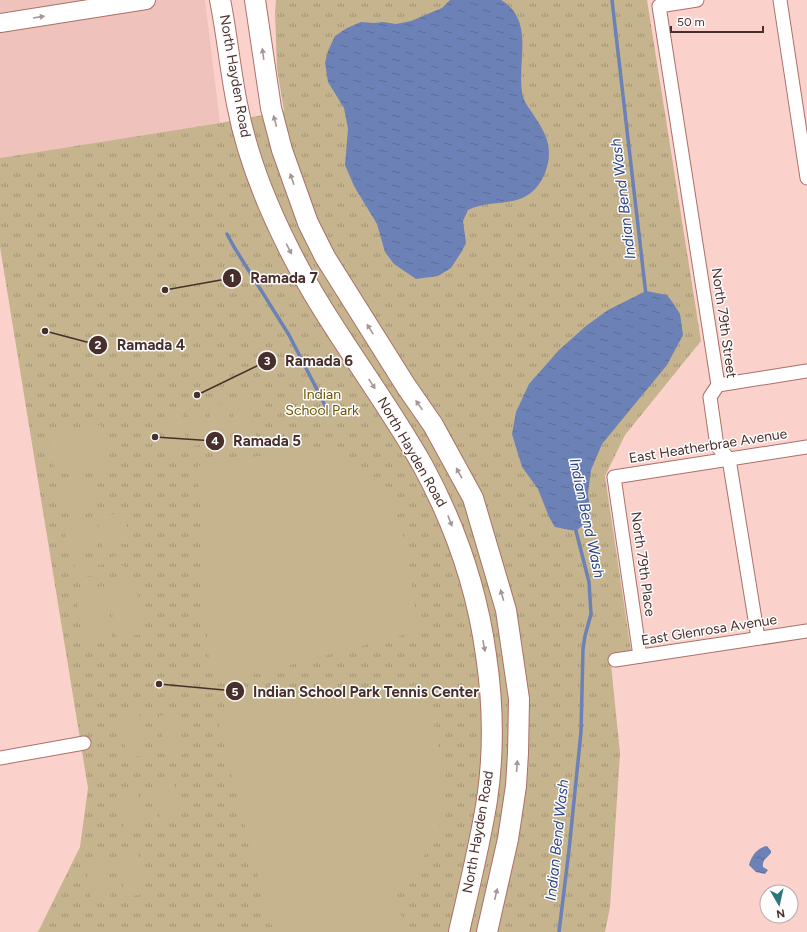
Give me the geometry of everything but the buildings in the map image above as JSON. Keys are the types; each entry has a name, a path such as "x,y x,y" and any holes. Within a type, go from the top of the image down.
{"main road":[{"path":"0,23 146,0"},
{"name":"North Hayden Road","path":"220,0 237,104 244,136 272,214 305,279 423,466 448,515 464,558 470,580 486,654 490,699 491,748 487,797 460,932"},
{"name":"North Hayden Road","path":"255,0 271,108 282,150 308,223 325,257 406,386 433,425 473,498 506,610 519,699 518,753 516,786 508,839 487,932"}],"street":[{"name":"North 79th Street","path":"697,0 659,6 718,385 710,397 718,446 729,459 758,638"},
{"path":"780,0 807,178"},
{"path":"718,385 807,371"},
{"name":"East Heatherbrae Avenue","path":"614,477 807,446"},
{"name":"North 79th Place","path":"614,477 640,656"},
{"name":"East Glenrosa Avenue","path":"615,660 807,631"},
{"path":"0,758 84,743"}],"shaded area":[{"path":"0,0 205,0 220,123 0,158"}],"green space":[{"name":"Indian School Park","path":"276,0 647,0 701,341 625,435 605,476 631,651 610,655 620,753 610,907 605,932 38,932 80,847 88,788 0,247 0,158 220,123 284,111 277,68"},
{"path":"249,399 255,436 237,439 231,402"},
{"path":"225,403 231,439 214,442 208,406"},
{"path":"203,407 209,443 192,446 187,410"},
{"path":"182,411 187,447 169,449 164,414"},
{"path":"101,425 107,467 55,475 48,433"},
{"path":"316,449 336,454 344,458 385,487 397,513 403,536 419,631 247,676 225,678 220,676 213,668 208,653 198,466 296,450"},
{"path":"93,479 98,508 63,513 58,484"},
{"path":"124,512 129,543 102,547 97,517"},
{"path":"90,517 95,548 68,552 63,522"},
{"path":"123,555 124,561 75,569 74,563"},
{"path":"124,565 125,571 77,578 76,573"},
{"path":"135,581 144,634 116,638 108,586"},
{"path":"103,586 112,639 84,643 75,591"},
{"path":"427,685 444,778 442,818 436,838 414,871 399,883 388,889 406,925 403,932 274,932 267,912 221,733 220,717 222,713 231,703 246,695"},
{"path":"139,712 146,755 127,758 120,715"},
{"path":"178,713 184,754 165,757 159,716"},
{"path":"174,780 180,822 161,825 154,783"},
{"path":"137,787 143,829 124,832 118,789"},
{"path":"138,853 144,894 125,897 118,856"},
{"path":"104,858 111,900 92,903 85,861"}],"water":[{"path":"450,0 501,0 511,8 518,18 522,42 521,80 523,95 525,102 541,126 545,135 549,158 541,181 534,190 526,196 517,200 487,204 468,210 463,221 466,243 451,268 438,276 416,279 394,264 385,252 377,224 354,186 345,165 348,129 344,108 328,82 325,63 328,51 335,36 347,28 361,22 383,22 396,24 411,21 442,8"},
{"path":"646,291 667,295 680,314 683,335 667,365 602,444 591,470 588,493 591,521 584,524 576,531 555,527 549,517 538,489 522,467 512,434 516,412 529,384 559,350 586,326 608,310"},
{"path":"767,846 771,853 765,859 763,867 768,870 765,874 756,872 749,865 750,862 753,855 758,850"}],"waterway":[{"name":"Indian Bend Wash","path":"612,0 646,295"},
{"path":"227,234 289,335 328,411"},
{"name":"Indian Bend Wash","path":"559,932 581,732 583,649 591,614 589,582 575,527"}],"place":[{"name":"Ramada 7","path":"165,290"},
{"name":"Ramada 4","path":"45,331"},
{"name":"Ramada 6","path":"197,395"},
{"name":"Ramada 5","path":"155,437"},
{"name":"Indian School Park Tennis Center","path":"159,684"}]}
